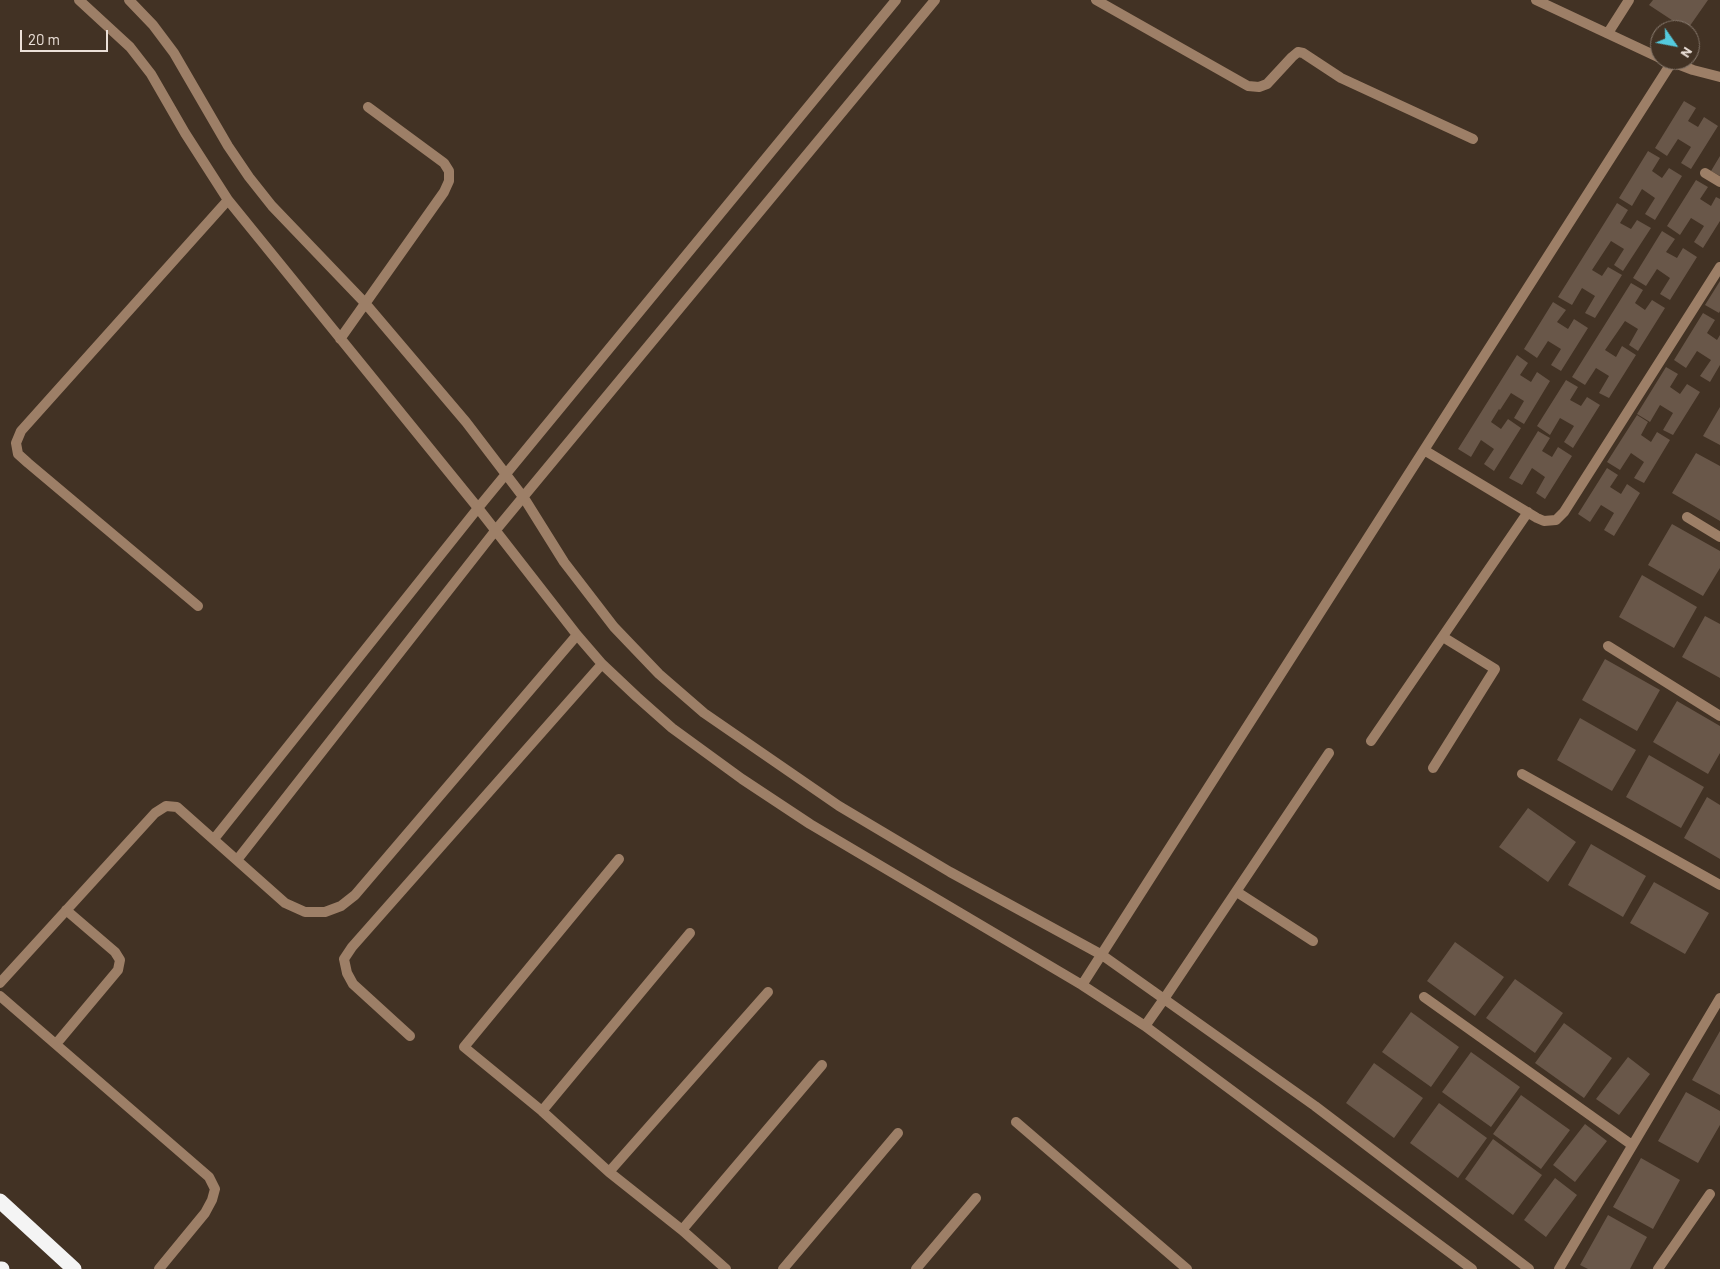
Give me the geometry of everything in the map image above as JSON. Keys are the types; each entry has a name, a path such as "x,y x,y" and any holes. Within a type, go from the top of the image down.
{"highway":[{"path":"0,1201 74,1269"},
{"path":"0,1214 19,1218"}],"street":[{"path":"129,0 153,25 174,53 228,146 249,177 272,206 365,304 466,422 524,498 564,562 614,627 659,674 704,713 839,806 950,872 1102,955 1315,1106 1530,1269"},
{"path":"214,839 478,508 896,0"},
{"path":"237,860 495,531 935,0"},
{"path":"1096,0 1248,86 1259,87 1267,84 1292,56 1298,52 1303,53 1341,78 1473,139"},
{"path":"1536,0 1650,53"},
{"path":"1608,33 1630,0"},
{"path":"84,2 130,47 150,74 199,157 228,200 478,508 577,635 602,664 637,698 672,728 742,779 810,824 1082,986 1144,1026 1472,1269"},
{"path":"1082,986 1424,450 1663,70"},
{"path":"1698,70 1720,77"},
{"path":"340,339 444,192 449,181 449,171 444,163 368,107"},
{"path":"1705,173 1720,182"},
{"path":"198,606 28,463 18,454 16,444 21,431 228,200"},
{"path":"1424,450 1544,521 1556,520 1564,512 1720,267"},
{"path":"1371,741 1528,512"},
{"path":"1687,517 1720,537"},
{"path":"0,983 155,813 166,806 177,807 285,903 305,912 325,912 341,906 355,895 577,635"},
{"path":"1433,768 1495,669 1443,637"},
{"path":"1608,646 1720,716"},
{"path":"410,1036 353,984 344,959 358,940 602,664"},
{"path":"1144,1026 1237,892 1329,753"},
{"path":"1522,774 1720,885"},
{"path":"619,859 464,1047 542,1111 609,1172 682,1230 726,1269"},
{"path":"1237,892 1313,941"},
{"path":"56,1044 118,970 120,960 116,952 66,910"},
{"path":"542,1111 690,933"},
{"path":"609,1172 768,992"},
{"path":"0,996 209,1176 215,1189 205,1213 158,1269"},
{"path":"1424,997 1632,1145"},
{"path":"1559,1269 1720,998"},
{"path":"682,1230 822,1065"},
{"path":"1016,1122 1187,1269"},
{"path":"782,1269 898,1133"},
{"path":"1658,1269 1710,1194"},
{"path":"916,1269 976,1198"}],"building":[{"path":"1653,0 1708,0 1694,20 1672,20 1649,5"},
{"path":"1684,101 1696,108 1688,121 1698,127 1704,117 1718,126 1691,169 1681,163 1691,147 1678,139 1667,156 1655,148"},
{"path":"1648,151 1660,158 1652,171 1662,178 1669,168 1682,176 1655,220 1645,214 1655,198 1642,189 1632,206 1619,198"},
{"path":"1720,156 1720,176 1711,171"},
{"path":"1696,180 1708,187 1700,199 1711,206 1716,197 1720,199 1720,221 1703,248 1694,242 1704,226 1691,218 1680,235 1667,226"},
{"path":"1617,203 1628,210 1620,223 1631,229 1637,220 1651,228 1623,271 1614,265 1624,249 1611,241 1592,270 1602,276 1608,267 1622,275 1595,318 1585,313 1595,296 1582,288 1572,305 1558,297"},
{"path":"1662,231 1675,239 1666,252 1677,258 1683,248 1697,257 1670,300 1660,294 1670,278 1657,269 1646,286 1633,278"},
{"path":"1720,281 1720,311 1719,313 1705,305"},
{"path":"1631,283 1643,290 1635,303 1645,310 1652,300 1665,308 1638,351 1629,345 1638,329 1625,321 1605,350 1616,357 1622,346 1636,355 1609,398 1599,393 1609,376 1596,368 1585,385 1572,377"},
{"path":"1553,302 1566,310 1557,322 1568,329 1574,319 1588,328 1561,371 1551,365 1561,349 1548,341 1537,358 1524,349"},
{"path":"1703,313 1715,320 1707,333 1717,340 1720,335 1720,365 1710,382 1700,376 1711,360 1697,351 1686,368 1674,360"},
{"path":"1517,355 1528,363 1520,375 1531,382 1537,372 1550,381 1524,424 1514,418 1524,401 1511,393 1499,409 1491,422 1501,429 1508,419 1521,428 1494,471 1484,464 1494,449 1481,440 1471,457 1458,449"},
{"path":"1666,367 1678,374 1670,387 1680,394 1687,384 1700,392 1673,435 1663,430 1673,413 1660,405 1650,422 1637,414"},
{"path":"1566,380 1578,387 1570,400 1581,406 1587,397 1600,405 1573,448 1564,442 1574,426 1560,418 1550,435 1537,426"},
{"path":"1720,407 1720,445 1703,436"},
{"path":"1637,415 1648,422 1641,435 1651,442 1657,432 1670,440 1644,483 1634,478 1644,462 1631,453 1620,470 1607,462"},
{"path":"1538,431 1550,438 1542,451 1552,457 1558,447 1572,456 1545,499 1536,493 1545,477 1532,468 1522,485 1509,478"},
{"path":"1696,453 1720,466 1720,521 1672,493"},
{"path":"1607,468 1618,475 1610,487 1621,494 1627,484 1640,493 1614,536 1604,530 1614,513 1601,505 1590,522 1578,514"},
{"path":"1672,524 1720,551 1720,568 1703,596 1648,565"},
{"path":"1642,575 1697,607 1674,648 1619,617"},
{"path":"1705,616 1720,624 1720,678 1682,657"},
{"path":"1605,659 1660,690 1637,731 1582,700"},
{"path":"1677,701 1720,726 1720,753 1708,774 1653,742"},
{"path":"1580,718 1636,750 1612,791 1557,760"},
{"path":"1649,755 1704,787 1681,828 1626,797"},
{"path":"1707,797 1720,805 1720,859 1684,838"},
{"path":"1528,808 1576,842 1548,882 1499,847"},
{"path":"1591,844 1646,876 1623,917 1568,885"},
{"path":"1654,882 1709,913 1685,954 1630,923"},
{"path":"1455,942 1504,977 1475,1016 1427,981"},
{"path":"1515,979 1563,1013 1535,1053 1486,1018"},
{"path":"1411,1012 1459,1047 1431,1087 1382,1052"},
{"path":"1564,1023 1612,1058 1584,1098 1535,1063"},
{"path":"1720,1031 1720,1095 1692,1080"},
{"path":"1471,1052 1520,1087 1491,1127 1442,1092"},
{"path":"1628,1057 1650,1074 1619,1115 1596,1099"},
{"path":"1374,1063 1423,1098 1394,1138 1346,1103"},
{"path":"1686,1092 1720,1111 1720,1125 1698,1163 1658,1141"},
{"path":"1521,1095 1570,1130 1541,1169 1493,1134"},
{"path":"1439,1103 1487,1138 1458,1178 1410,1143"},
{"path":"1585,1124 1607,1141 1575,1182 1553,1165"},
{"path":"1493,1139 1542,1175 1513,1215 1465,1179"},
{"path":"1641,1158 1680,1180 1653,1229 1613,1207"},
{"path":"1555,1178 1577,1195 1546,1237 1524,1220"},
{"path":"1608,1215 1647,1237 1630,1269 1588,1269 1580,1265"}]}
